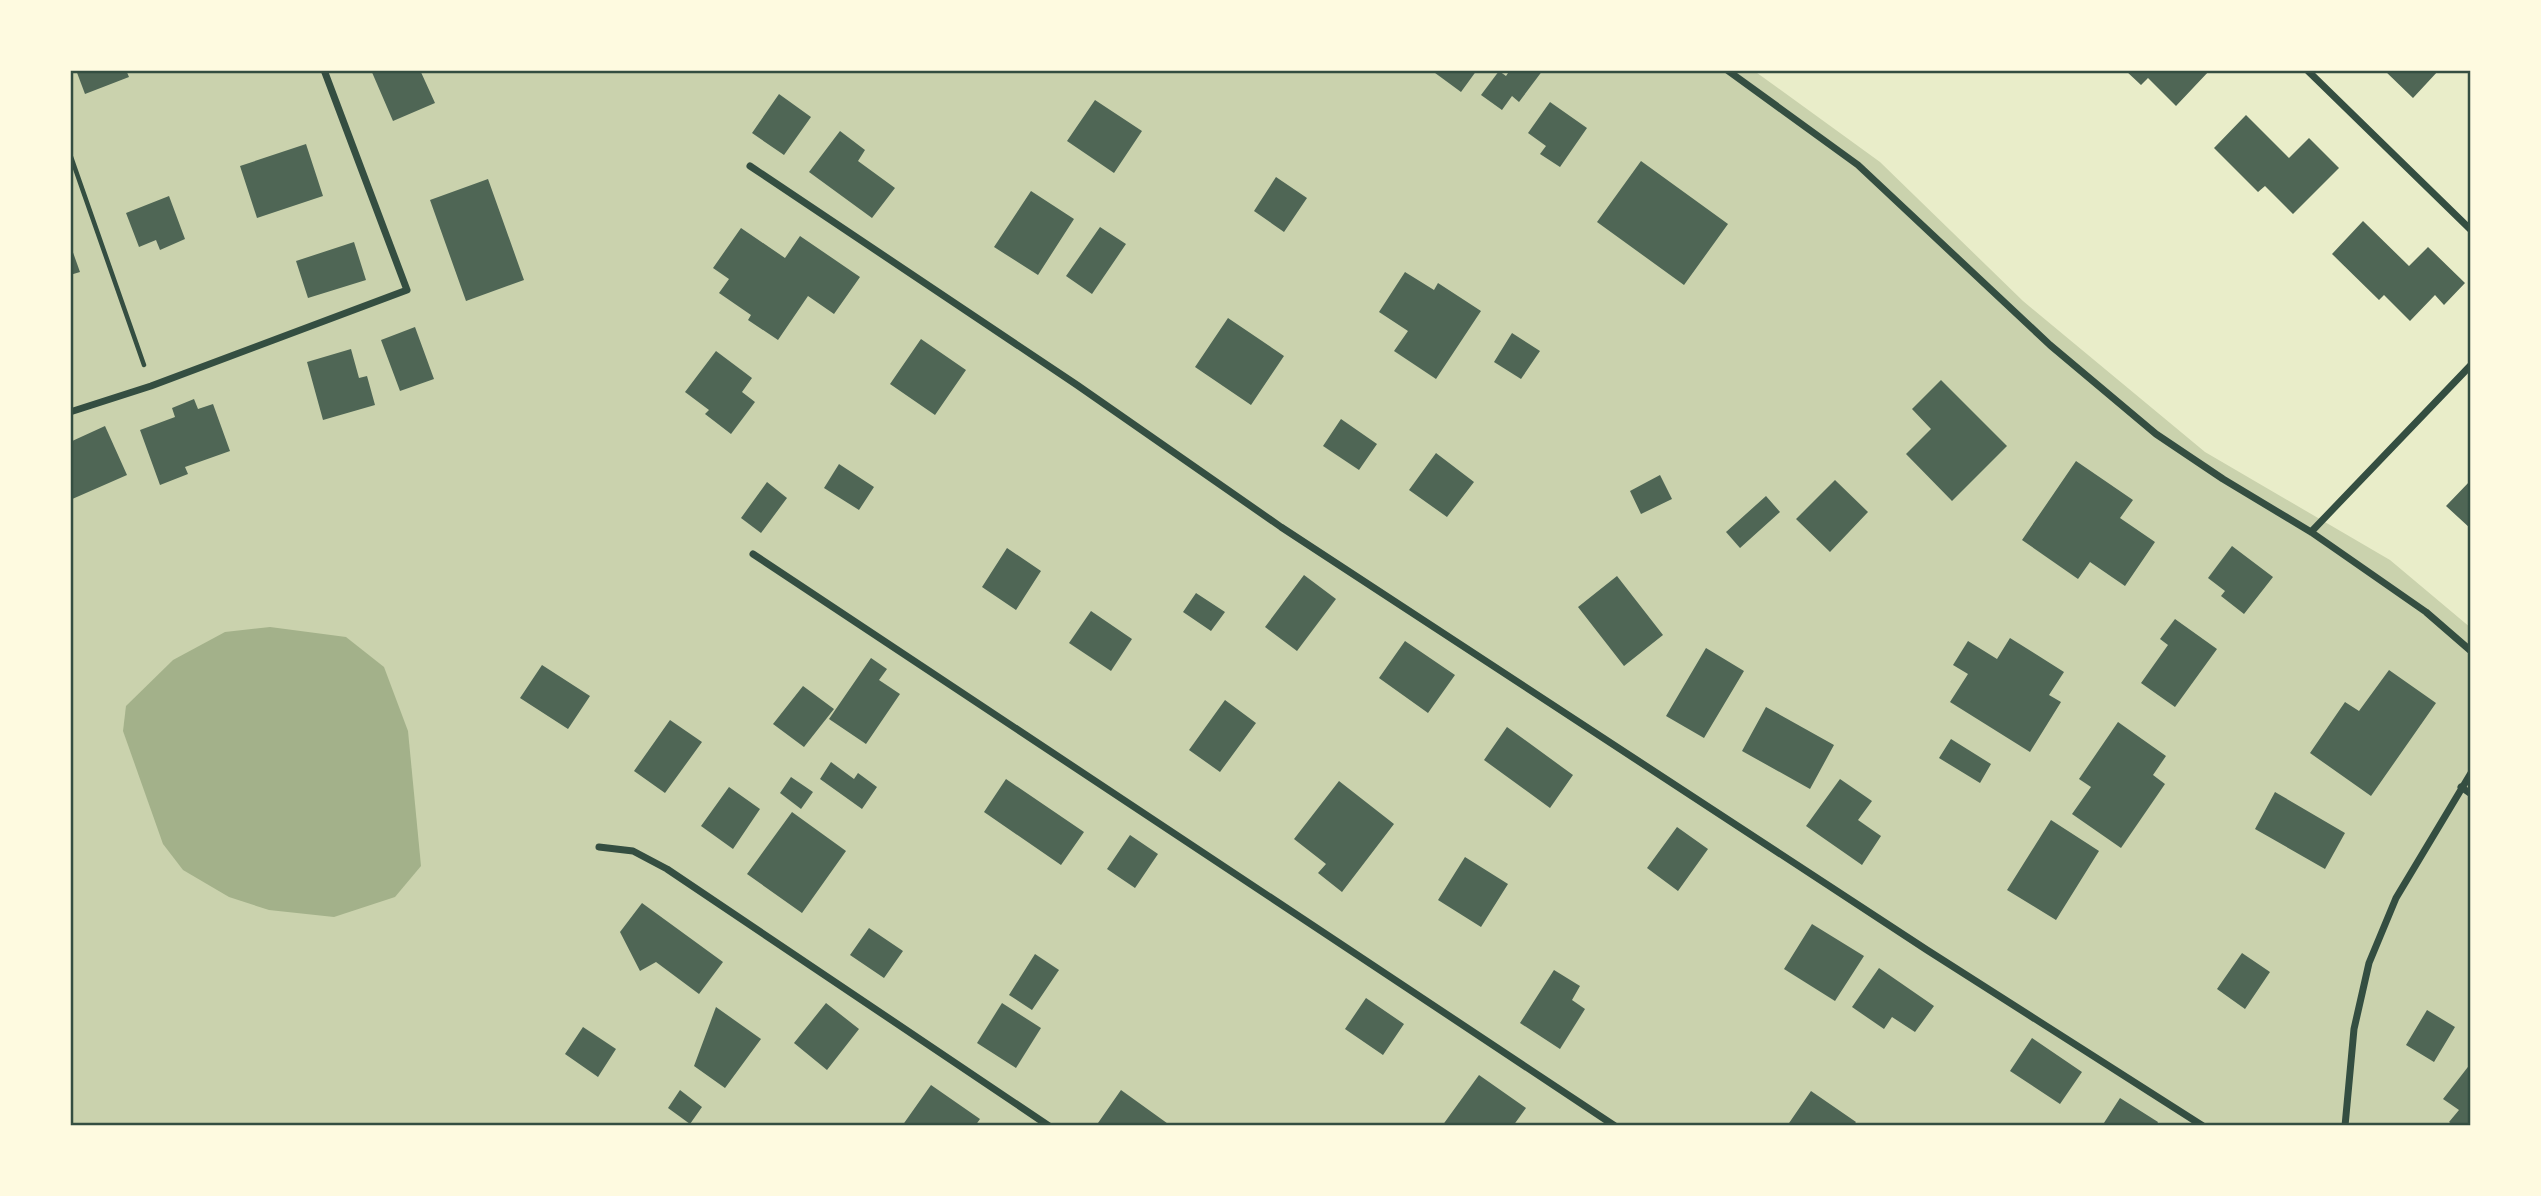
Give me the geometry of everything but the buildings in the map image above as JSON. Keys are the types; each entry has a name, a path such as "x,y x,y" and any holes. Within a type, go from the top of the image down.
{"street":[{"path":"70,412 151,386 407,290 324,70"},
{"path":"1727,70 1858,165 2050,345 2156,434 2223,479 2311,532 2426,612 2471,651"},
{"path":"2307,70 2471,230"},
{"path":"750,166 1077,385 1293,534 1927,950 2203,1126"},
{"path":"2311,532 2471,365"},
{"path":"753,554 1615,1126"},
{"path":"2345,1126 2354,1029 2369,963 2396,898 2471,773"},
{"path":"2461,787 2471,794"},
{"path":"599,848 633,851 667,869 1049,1126"}],"path":[{"path":"70,154 151,386"}],"shaded area":[{"path":"70,70 1753,70 1880,162 2023,301 2205,452 2390,560 2471,628 2471,1126 70,1126"},
{"path":"270,627 346,637 384,667 408,731 421,866 395,897 334,917 269,910 229,897 183,870 163,844 123,731 126,706 173,660 225,632"}]}
